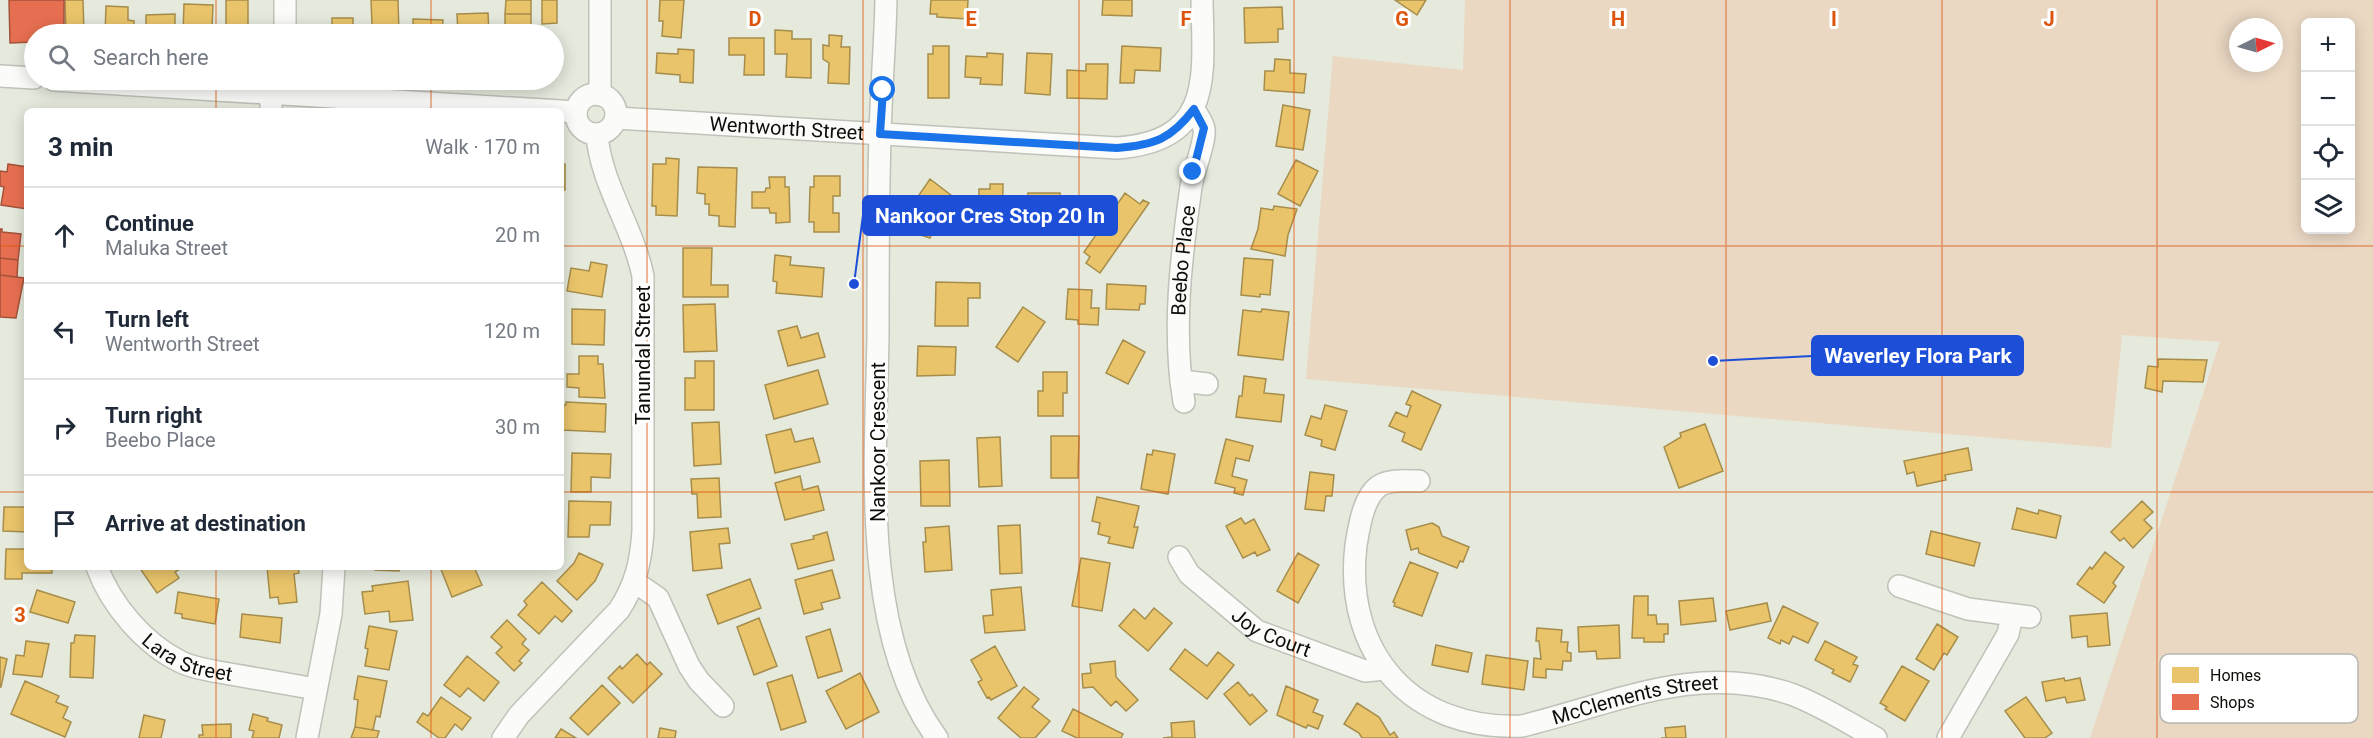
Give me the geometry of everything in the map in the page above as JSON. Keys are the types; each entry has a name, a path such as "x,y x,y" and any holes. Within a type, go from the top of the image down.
{"street":[{"path":"285,0 285,24"},
{"path":"600,0 600,95"},
{"name":"Nankoor Crescent","path":"886,0 880,134 876,466 878,549 883,588 899,660 919,709 937,738"},
{"path":"1194,109 1202,85 1202,0"},
{"path":"0,76 24,77"},
{"path":"214,90 510,108"},
{"path":"589,95 600,95 613,102 616,118 612,128 607,132 597,134 582,128 578,123 576,112 583,99 589,95"},
{"name":"Wentworth Street","path":"616,118 1117,148 1133,147 1166,138 1194,109"},
{"name":"Beebo Place","path":"1184,402 1178,368 1179,306 1193,172 1204,134 1204,128 1194,109"},
{"path":"564,111 576,112"},
{"name":"Tanundal Street","path":"503,738 519,715 619,610 635,582 640,565 643,531 643,276 633,238 602,163 597,134"},
{"path":"1180,381 1207,384"},
{"name":"McClements Street","path":"1419,481 1387,482 1372,492 1359,527 1356,551 1358,607 1373,652 1384,669 1405,689 1433,708 1476,724 1498,727 1522,726 1667,687 1713,681 1756,686 1790,694 1812,703 1876,738"},
{"name":"Joy Court","path":"1179,557 1189,574 1257,631 1365,671 1384,669"},
{"name":"Lara Street","path":"99,570 113,598 133,624 155,646 182,663 316,689"},
{"path":"307,738 331,614 334,570"},
{"path":"635,582 658,598 689,666 699,681 723,706"},
{"path":"1899,586 1968,609 2021,616 2008,634 1948,738"}],"shaded area":[{"path":"1465,0 2373,0 2373,738 2090,738 2220,342 2122,335 2111,448 1306,379 1333,56 1463,70"}],"building: Homes":[{"path":"65,0 83,0 84,24 66,24"},
{"path":"226,0 248,0 248,24 226,24"},
{"path":"371,0 398,0 399,24 372,24"},
{"path":"506,0 531,0 531,14 505,14"},
{"path":"542,0 557,0 557,23 542,24"},
{"path":"660,0 684,0 681,38 662,36 663,21 659,21"},
{"path":"931,0 968,0 967,19 937,17 937,14 930,14"},
{"path":"1103,0 1132,0 1132,16 1102,15"},
{"path":"1395,0 1426,0 1417,15"},
{"path":"184,4 213,5 212,24 183,24"},
{"path":"106,6 128,7 128,20 134,21 134,24 105,24"},
{"path":"1282,7 1283,29 1278,29 1278,42 1245,43 1244,8"},
{"path":"488,13 489,24 458,24 457,14"},
{"path":"175,14 175,24 146,24 146,15"},
{"path":"505,14 531,14 531,24 505,24"},
{"path":"332,18 353,18 353,24 332,24"},
{"path":"413,19 443,20 443,24 413,24"},
{"path":"775,30 792,31 792,39 811,39 811,78 786,77 787,54 775,54"},
{"path":"829,35 842,36 841,47 850,47 849,84 828,83 829,63 823,59 823,45 829,46"},
{"path":"729,38 764,38 764,75 744,75 745,55 729,55"},
{"path":"933,46 949,46 949,98 928,98 928,54 933,54"},
{"path":"1122,46 1161,48 1160,71 1135,70 1134,83 1120,83"},
{"path":"678,49 694,50 693,83 680,82 680,75 656,73 657,53 678,54"},
{"path":"987,53 1003,54 1002,85 980,84 981,78 965,77 966,56 987,57"},
{"path":"1027,53 1052,54 1050,95 1025,93"},
{"path":"1275,59 1290,60 1290,73 1306,74 1304,93 1264,90 1265,71 1274,71"},
{"path":"1086,64 1108,64 1107,99 1067,98 1067,70 1086,71"},
{"path":"1283,105 1310,110 1303,150 1276,146"},
{"path":"666,158 679,159 677,216 656,215 656,206 652,206 653,164 666,164"},
{"path":"1296,160 1318,171 1300,206 1278,194"},
{"path":"564,164 565,164 564,190"},
{"path":"698,167 737,168 735,227 719,226 719,216 709,215 709,204 705,204 705,194 697,193"},
{"path":"814,176 840,176 840,196 833,196 833,213 839,213 839,232 814,232 814,222 809,222 810,187 814,187"},
{"path":"769,177 785,177 785,187 789,187 790,222 776,223 776,213 770,213 769,208 752,208 752,192 765,192 766,188 770,188"},
{"path":"930,179 952,196 941,210 930,238 908,231 919,195"},
{"path":"990,184 1003,184 1002,230 963,229 964,198 979,198 979,189 990,189"},
{"path":"1028,193 1060,193 1060,208 1053,208 1053,228 1015,228 1015,200 1028,200"},
{"path":"1125,193 1140,204 1143,200 1149,203 1100,273 1086,263 1090,257 1084,252"},
{"path":"1274,206 1297,209 1288,235 1285,256 1251,249 1258,229 1261,208 1273,210"},
{"path":"683,248 712,248 711,285 728,285 728,297 683,297"},
{"path":"775,255 791,257 790,265 824,268 822,297 776,293 777,282 773,281"},
{"path":"1244,258 1273,260 1270,295 1260,294 1260,297 1241,295"},
{"path":"591,262 607,265 602,297 567,291 571,268 589,271"},
{"path":"936,282 980,283 980,298 968,298 968,326 935,326"},
{"path":"1107,284 1146,286 1145,304 1140,304 1139,310 1106,309"},
{"path":"1068,289 1092,290 1091,308 1099,308 1098,325 1078,324 1078,320 1066,319"},
{"path":"715,304 717,351 684,352 683,305"},
{"path":"1023,307 1045,322 1018,362 996,347"},
{"path":"572,309 605,310 604,345 572,344"},
{"path":"1262,309 1289,312 1283,360 1238,355 1243,310 1261,312"},
{"path":"797,326 801,338 818,333 825,357 788,366 778,331"},
{"path":"1123,340 1145,352 1128,384 1106,373"},
{"path":"918,346 956,347 955,375 917,376"},
{"path":"579,356 598,356 598,364 603,364 605,398 579,397 579,388 567,387 567,374 579,374"},
{"path":"2158,359 2207,360 2203,382 2163,381 2162,392 2145,388 2148,366 2158,367"},
{"path":"695,361 714,361 714,410 685,410 685,378 695,378"},
{"path":"818,370 828,404 774,419 765,385"},
{"path":"1043,372 1067,372 1067,393 1063,393 1063,416 1038,416 1038,391 1043,391"},
{"path":"1244,376 1266,379 1264,393 1284,395 1281,422 1236,417 1239,396 1242,396"},
{"path":"1412,391 1441,405 1421,450 1402,441 1405,433 1389,426 1396,412 1407,417 1411,406 1406,404"},
{"path":"566,402 606,404 605,432 564,430 564,405"},
{"path":"1325,405 1347,411 1335,450 1321,446 1322,440 1305,435 1311,416 1321,419"},
{"path":"719,422 721,464 694,466 692,423"},
{"path":"1705,424 1723,471 1679,488 1664,447 1681,437 1680,433"},
{"path":"791,429 795,442 813,438 820,462 775,473 766,435"},
{"path":"1051,436 1079,436 1078,478 1051,478"},
{"path":"1000,437 1002,486 979,487 977,438"},
{"path":"1226,439 1253,446 1249,461 1236,458 1232,476 1247,480 1243,495 1234,493 1235,488 1215,483"},
{"path":"1968,448 1972,470 1945,475 1946,480 1917,486 1914,472 1907,474 1904,461"},
{"path":"1153,450 1175,454 1168,494 1141,489 1147,454 1152,455"},
{"path":"572,453 611,454 610,478 591,477 591,492 571,492"},
{"path":"949,460 950,506 921,506 920,461"},
{"path":"1310,472 1334,475 1332,496 1326,496 1324,511 1305,509"},
{"path":"800,476 803,490 818,486 824,510 785,520 775,483"},
{"path":"719,478 721,517 698,518 697,494 692,494 691,479"},
{"path":"1097,497 1139,506 1134,527 1138,527 1133,548 1108,543 1110,537 1098,534 1100,523 1092,521"},
{"path":"569,501 611,502 610,525 590,525 589,537 568,537"},
{"path":"2142,501 2153,512 2144,520 2152,528 2133,548 2124,538 2120,541 2111,532"},
{"path":"4,507 24,507 24,532 3,531"},
{"path":"2017,508 2038,514 2039,510 2061,516 2056,538 2012,529"},
{"path":"1241,518 1245,524 1254,519 1270,550 1257,556 1255,552 1243,558 1226,526"},
{"path":"1432,523 1439,527 1442,536 1469,547 1463,562 1460,561 1457,568 1419,553 1418,548 1411,550 1406,530"},
{"path":"1020,525 1022,573 1000,574 998,526"},
{"path":"949,526 952,570 925,572 923,542 926,542 925,528"},
{"path":"728,528 730,543 719,544 722,568 693,571 690,532"},
{"path":"1931,531 1980,543 1974,566 1926,554"},
{"path":"827,532 834,560 798,569 791,544 814,539 813,536"},
{"path":"6,549 24,549 24,570 52,570 52,573 22,573 22,579 5,579"},
{"path":"2105,552 2124,567 2113,583 2116,586 2104,603 2077,584"},
{"path":"579,553 603,564 595,581 577,600 557,581 574,563"},
{"path":"1298,553 1319,565 1298,603 1277,591"},
{"path":"1081,558 1110,563 1102,611 1072,606"},
{"path":"1410,562 1438,573 1422,616 1394,606 1393,602"},
{"path":"141,570 178,570 175,572 179,578 157,593"},
{"path":"267,570 298,570 299,573 294,574 297,602 279,604 278,597 270,598"},
{"path":"441,570 475,570 482,585 452,597"},
{"path":"832,570 840,598 821,603 823,609 804,614 795,580"},
{"path":"750,579 761,608 718,624 707,595"},
{"path":"408,581 413,620 390,622 389,611 365,614 362,592 373,591 372,586"},
{"path":"542,582 572,611 562,622 555,616 539,634 518,615 527,605 524,601"},
{"path":"1021,587 1025,630 985,633 983,616 993,615 991,590"},
{"path":"37,590 75,602 68,623 30,612"},
{"path":"178,592 219,599 215,624 182,618 182,614 175,613"},
{"path":"1634,596 1648,596 1648,615 1656,615 1657,624 1668,624 1668,634 1664,634 1664,642 1644,642 1644,638 1632,638"},
{"path":"1713,598 1716,621 1681,625 1679,601"},
{"path":"1767,603 1771,621 1730,630 1726,611"},
{"path":"1783,606 1818,623 1808,643 1793,636 1789,644 1781,640 1780,644 1768,638"},
{"path":"1154,608 1172,623 1148,651 1119,626 1134,609 1145,619"},
{"path":"2107,613 2110,645 2088,647 2087,636 2072,638 2070,616"},
{"path":"242,614 282,618 280,643 240,637"},
{"path":"759,618 777,666 754,675 737,627"},
{"path":"507,620 526,639 522,644 529,650 519,661 522,663 514,671 496,653 502,647 491,637"},
{"path":"1937,624 1958,637 1947,655 1944,653 1934,670 1916,659"},
{"path":"1619,625 1620,658 1597,659 1596,651 1579,652 1578,627"},
{"path":"369,626 397,631 389,670 365,666"},
{"path":"1537,628 1562,630 1561,642 1568,642 1567,652 1571,653 1571,661 1563,661 1562,670 1546,669 1546,678 1533,677 1534,658 1541,659 1539,641 1536,641"},
{"path":"830,629 842,671 818,678 806,637"},
{"path":"75,635 95,636 93,678 70,677 71,643 74,643"},
{"path":"26,641 49,644 42,677 13,674 16,655 24,656"},
{"path":"1825,641 1857,657 1853,664 1858,666 1850,682 1832,673 1834,670 1815,660"},
{"path":"1436,645 1472,653 1468,672 1432,665"},
{"path":"995,646 1017,686 991,700 987,698 978,682 982,680 971,660"},
{"path":"1185,649 1207,666 1218,652 1234,665 1207,699 1170,669"},
{"path":"637,654 647,665 650,662 662,674 633,703 608,678 620,666 622,669"},
{"path":"1486,655 1528,661 1524,690 1482,684"},
{"path":"467,656 499,682 484,701 468,688 460,697 444,685"},
{"path":"0,657 7,659 1,687 0,687"},
{"path":"1115,661 1116,677 1138,700 1126,711 1116,701 1111,706 1093,687 1083,688 1082,674 1091,673 1090,664"},
{"path":"1902,666 1929,681 1905,721 1885,709 1887,707 1880,703"},
{"path":"860,673 879,712 846,729 826,691"},
{"path":"792,675 806,722 781,730 767,683"},
{"path":"358,676 387,681 380,717 376,716 373,730 355,727 358,700 354,699"},
{"path":"2064,678 2065,681 2080,678 2085,700 2067,703 2065,697 2046,701 2042,682"},
{"path":"25,681 59,696 56,702 68,707 63,718 71,722 65,737 11,714"},
{"path":"1238,682 1267,711 1250,725 1224,694"},
{"path":"602,685 620,703 588,735 570,718"},
{"path":"1286,686 1318,700 1313,712 1323,716 1318,729 1308,725 1306,728 1277,715"},
{"path":"1024,687 1039,699 1032,707 1050,721 1035,738 1021,738 998,718"},
{"path":"441,697 471,718 462,730 455,724 445,738 439,738 417,722 423,713 428,716"},
{"path":"2026,697 2052,733 2045,738 2025,738 2005,711"},
{"path":"1357,703 1379,717 1390,735 1394,732 1398,738 1362,738 1359,733 1344,724"},
{"path":"1073,709 1123,734 1121,738 1077,738 1062,731"},
{"path":"253,714 282,725 279,738 252,738 254,731 249,730"},
{"path":"144,715 165,720 161,738 139,738"},
{"path":"1194,721 1195,738 1163,738 1172,737 1171,723"},
{"path":"231,724 231,738 199,738 199,735 203,735 202,725"},
{"path":"1685,726 1686,738 1666,738 1665,728"},
{"path":"355,727 379,731 377,738 351,738"},
{"path":"660,728 676,731 675,738 658,738"},
{"path":"561,729 576,738 555,738"}],"building: Shops":[{"path":"9,0 64,0 64,24 24,24 24,42 10,43"},
{"path":"8,164 24,167 24,209 1,205 4,187 0,186 0,171 7,172"},
{"path":"0,229 2,232 21,234 18,260 0,258"},
{"path":"0,258 18,260 17,277 0,275"},
{"path":"0,275 24,278 16,318 0,317"}],"place":[{"name":"Nankoor Cres Stop 20 In","path":"854,284"},
{"name":"Waverley Flora Park","path":"1713,361"}],"route":[{"path":"883,90 880,134 1117,148 1144,146 1166,138 1194,109 1202,122 1204,134 1193,172"}]}
